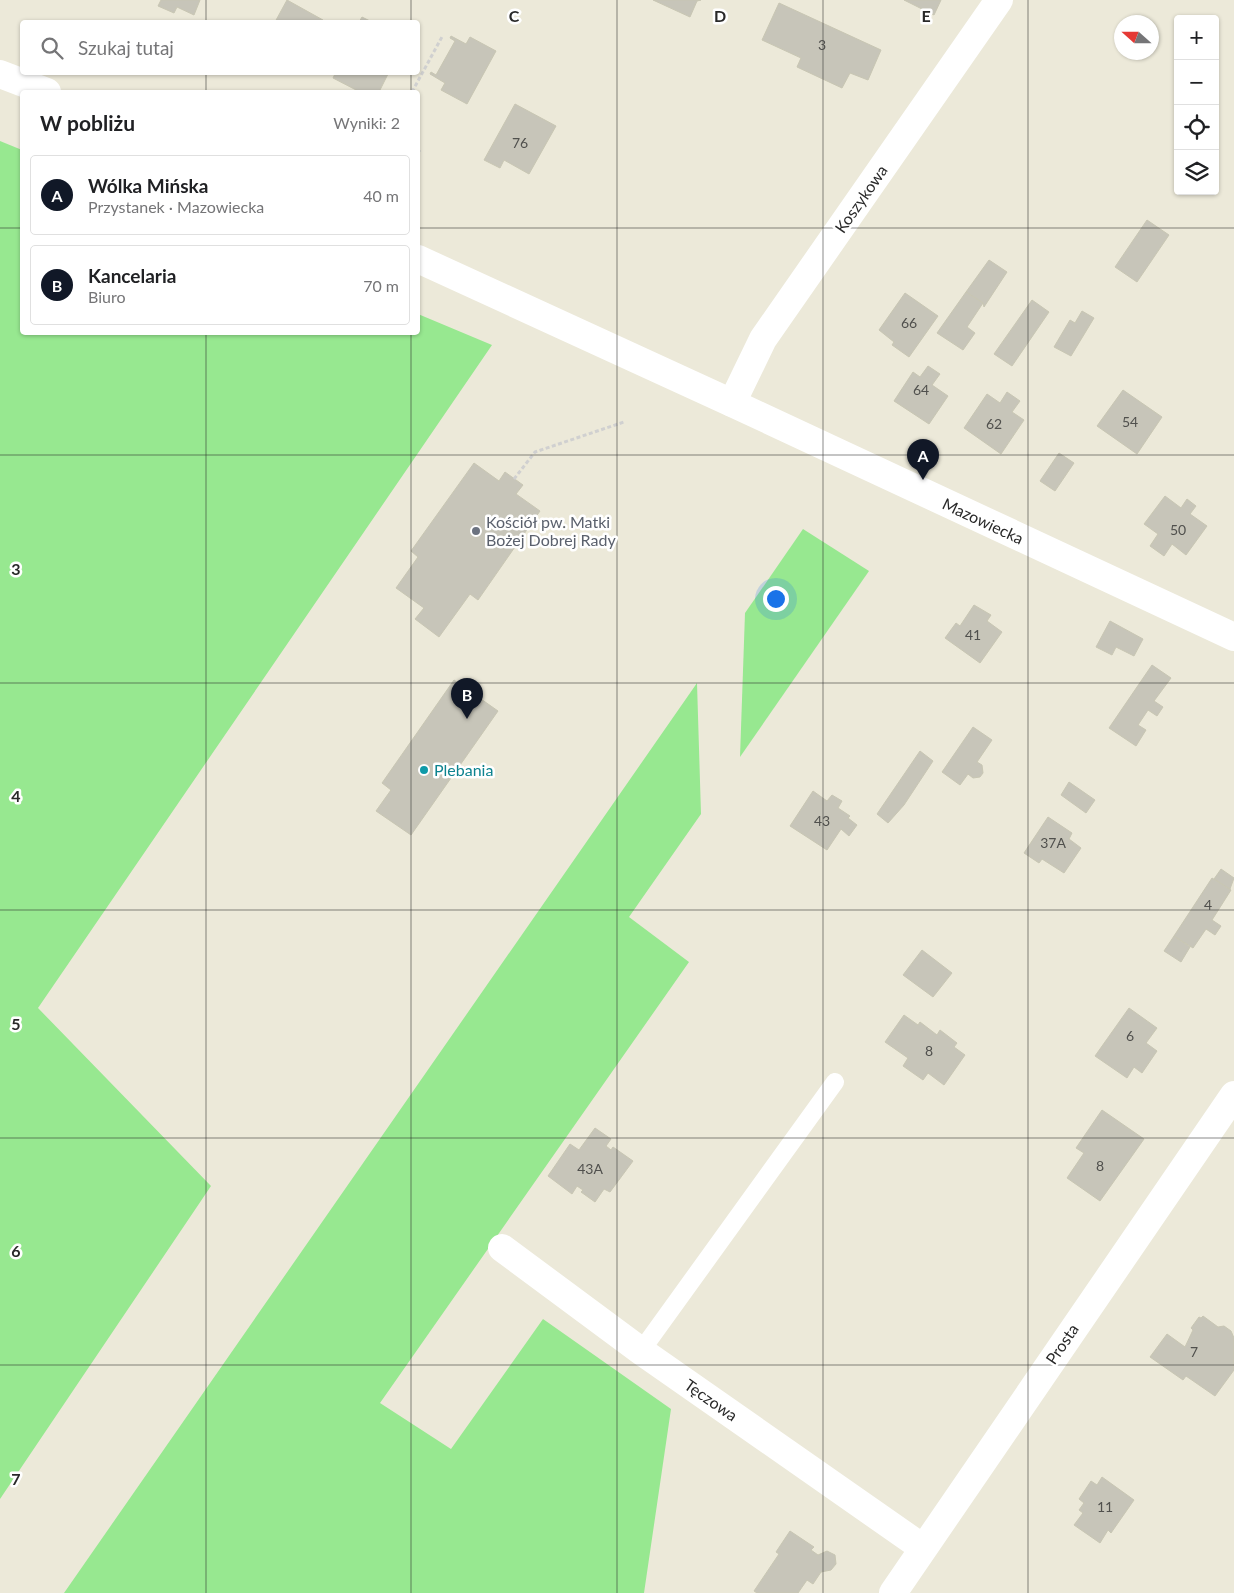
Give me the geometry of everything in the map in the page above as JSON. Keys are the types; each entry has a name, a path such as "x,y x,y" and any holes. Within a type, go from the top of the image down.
{"street":[{"name":"Koszykowa","path":"732,403 763,339 999,0"},
{"path":"0,74 42,90"},
{"name":"Mazowiecka","path":"420,260 1234,637"},
{"name":"Prosta","path":"893,1593 1234,1096"},
{"name":"Tęczowa","path":"502,1248 641,1351 923,1548"}],"lane":[{"path":"641,1351 835,1082"}],"path":[{"path":"413,90 443,35"},
{"path":"514,479 535,452 624,422"}],"green space":[{"path":"0,141 20,149 20,335 420,335 420,315 492,345 38,1008 211,1186 0,1499"},
{"path":"803,529 869,571 740,757 745,613"},
{"path":"697,683 701,814 629,917 689,962 380,1403 451,1449 543,1319 671,1409 644,1593 64,1593"}],"building":[{"path":"161,0 200,0 194,15 177,7 174,13 158,6"},
{"path":"287,0 323,20 276,20"},
{"path":"653,0 701,0 697,1 690,17"},
{"path":"904,0 941,0 934,15"},
{"path":"779,3 881,50 868,80 850,73 842,88 797,67 801,58 762,40"},
{"path":"451,36 466,44 470,37 496,51 467,104 441,90 445,83 430,74 431,72 436,75 455,41 450,38"},
{"path":"334,75 388,75 380,90 356,90 333,78"},
{"path":"515,104 556,126 529,174 504,160 500,168 484,160"},
{"path":"1147,220 1169,235 1137,282 1115,267"},
{"path":"989,260 1007,272 984,307 983,303 966,292"},
{"path":"966,292 983,303 967,327 975,333 963,350 937,333"},
{"path":"905,293 938,316 909,357 892,345 894,342 879,330"},
{"path":"1032,300 1049,312 1012,366 994,354"},
{"path":"1082,311 1094,318 1071,356 1054,347 1070,320 1075,323"},
{"path":"928,366 940,374 932,385 948,396 929,424 894,401 913,372 920,377"},
{"path":"1123,390 1162,417 1137,454 1097,426"},
{"path":"1007,392 1020,401 1012,412 1024,420 1001,454 964,428 987,394 1000,403"},
{"path":"1059,453 1074,463 1055,491 1040,481"},
{"name":"Kościół pw. Matki Bożej Dobrej Rady","path":"474,463 499,481 505,472 523,485 516,494 540,511 478,600 470,594 439,637 415,619 424,608 396,588 418,557 411,551"},
{"path":"1165,496 1181,508 1187,499 1196,506 1190,514 1207,526 1186,555 1172,544 1164,556 1150,546 1158,534 1144,524"},
{"path":"974,605 991,615 987,621 1002,632 980,663 945,638 956,623 960,626"},
{"path":"1110,621 1143,639 1134,656 1116,647 1112,655 1096,647"},
{"path":"1152,665 1171,678 1154,701 1163,707 1157,716 1148,710 1138,725 1146,730 1136,746 1109,728"},
{"name":"Plebania","path":"454,680 498,711 411,835 376,811 391,790 382,783"},
{"path":"973,727 992,740 977,762 982,765 983,773 980,777 973,778 968,774 960,785 942,772"},
{"path":"920,751 933,761 904,805 888,823 877,814"},
{"path":"1069,782 1095,800 1086,813 1061,795"},
{"path":"813,791 827,801 832,795 842,801 838,808 850,816 848,818 857,825 849,836 841,829 827,850 790,826"},
{"path":"1048,817 1072,833 1069,839 1081,848 1064,873 1042,859 1039,863 1024,853"},
{"path":"1221,869 1234,878 1230,889 1214,879"},
{"path":"1212,878 1231,890 1212,920 1221,926 1215,935 1206,929 1193,948 1174,936"},
{"path":"1174,936 1190,947 1181,962 1164,951"},
{"path":"922,950 952,973 933,997 903,975"},
{"path":"1129,1008 1157,1028 1146,1043 1157,1051 1142,1073 1134,1067 1127,1078 1095,1056"},
{"path":"904,1015 918,1025 920,1022 937,1035 940,1030 957,1043 954,1047 965,1055 944,1085 928,1073 923,1080 903,1066 908,1058 885,1042"},
{"path":"1102,1110 1144,1139 1100,1201 1067,1178 1084,1153 1076,1148"},
{"path":"595,1128 611,1139 606,1146 611,1150 613,1147 633,1161 610,1192 604,1189 595,1202 581,1192 583,1190 577,1186 572,1194 548,1176 570,1144 579,1150"},
{"path":"1203,1316 1218,1327 1224,1326 1231,1331 1234,1338 1234,1370 1215,1396 1186,1376 1183,1380 1150,1357 1167,1334 1185,1347 1193,1330 1191,1328 1199,1317"},
{"path":"1102,1477 1134,1500 1111,1533 1108,1530 1100,1543 1074,1525 1083,1513 1079,1510 1084,1503 1079,1499 1091,1481 1097,1485"},
{"path":"790,1531 814,1547 811,1550 818,1555 827,1551 835,1555 836,1564 831,1570 821,1572 813,1584 807,1580 798,1593 757,1593 754,1591 779,1554 776,1552"}],"place":[{"name":"Wólka Mińska","path":"923,480"},
{"name":"Kościół pw. Matki Bożej Dobrej Rady","path":"476,531"},
{"name":"Kancelaria","path":"467,719"},
{"name":"Plebania","path":"424,770"}]}
